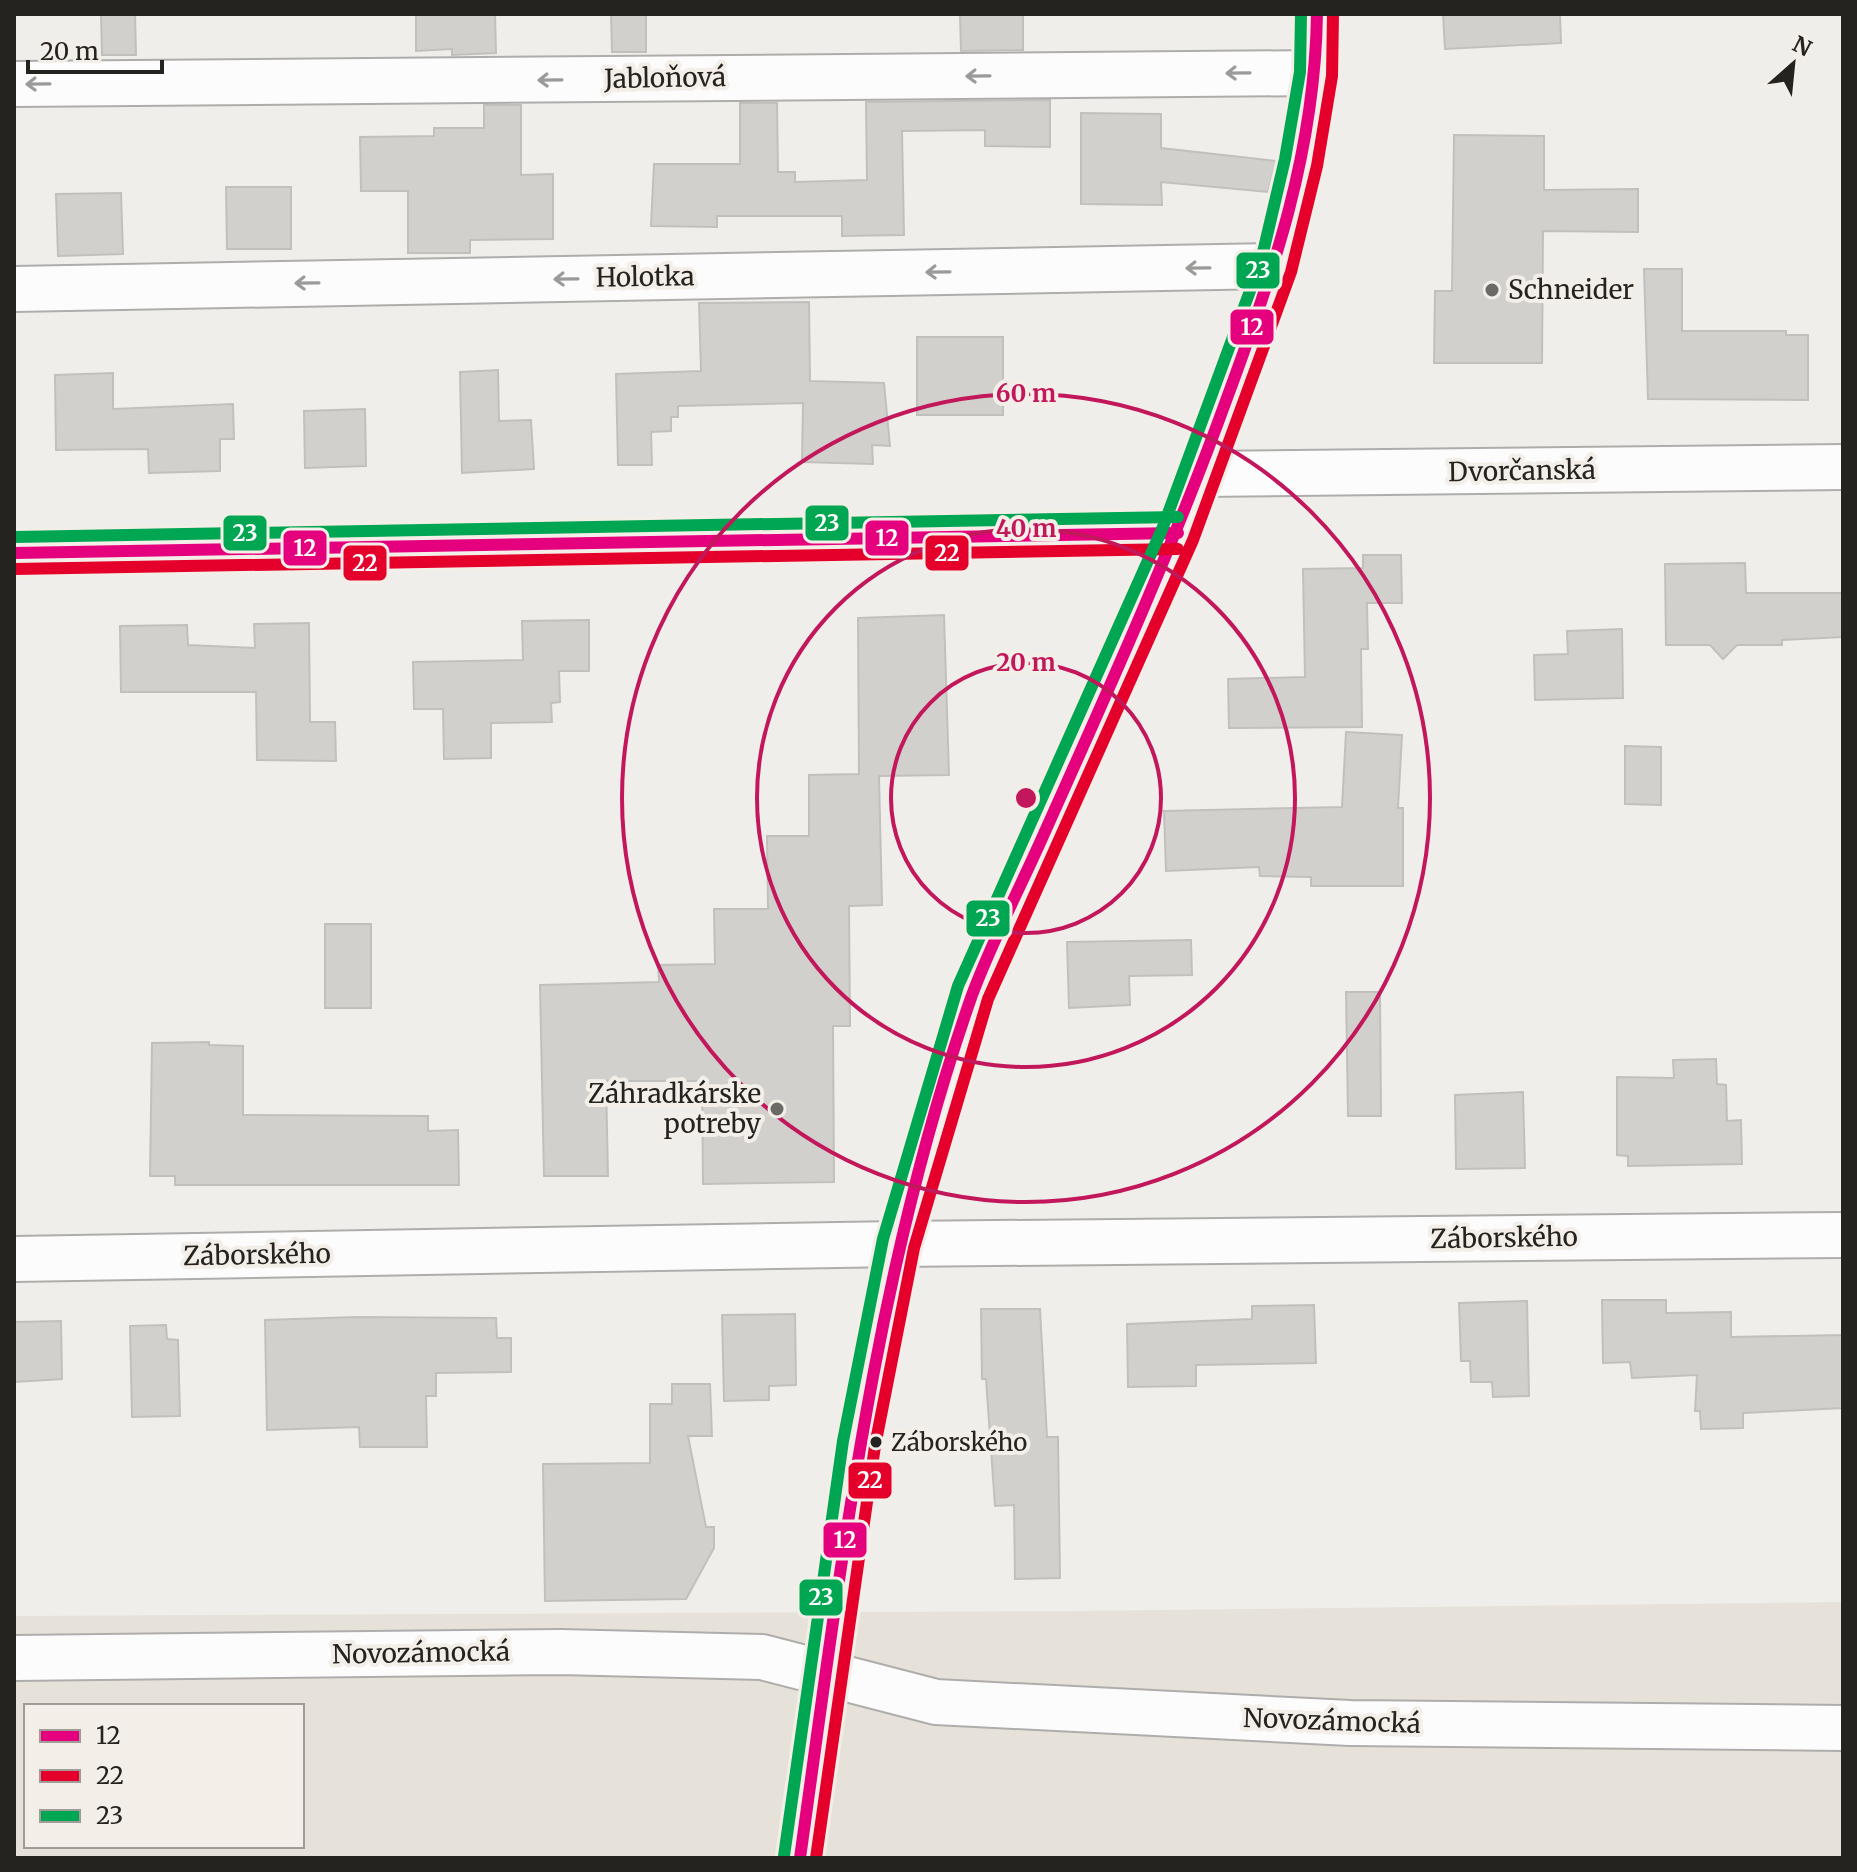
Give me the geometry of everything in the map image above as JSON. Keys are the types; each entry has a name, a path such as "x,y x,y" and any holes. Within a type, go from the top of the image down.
{"street":[{"path":"800,1858 859,1443 898,1244 973,993 1178,533 1276,266 1301,162 1316,73 1317,14"},
{"name":"Jabloňová","path":"14,84 1316,73"},
{"name":"Holotka","path":"14,289 1276,266"},
{"name":"Dvorčanská","path":"1202,474 1843,467"},
{"path":"14,553 1178,533"},
{"name":"Záborského","path":"14,1259 898,1244 1843,1235"},
{"name":"Novozámocká","path":"14,1658 560,1652 762,1657 936,1702 1350,1723 1843,1728"}],"shaded area":[{"path":"1843,1602 1843,1858 14,1858 14,1616 1072,1611"}],"building":[{"path":"101,14 135,14 136,55 102,55"},
{"path":"416,14 495,14 496,53 452,55 452,49 416,51"},
{"path":"611,14 646,14 646,52 612,52"},
{"path":"960,14 1023,14 1023,50 961,51"},
{"path":"1443,14 1560,14 1561,43 1445,49"},
{"path":"1050,100 1050,147 985,146 985,130 902,131 904,235 842,236 842,216 717,216 717,227 651,226 654,164 740,164 740,103 777,103 778,172 795,172 795,182 867,180 866,102"},
{"path":"484,105 521,105 521,175 553,174 553,239 470,240 470,253 408,253 408,191 361,191 360,137 434,136 434,128 484,128"},
{"path":"1081,113 1161,114 1161,148 1276,161 1268,192 1161,182 1162,205 1081,204"},
{"path":"1454,135 1544,136 1544,190 1638,189 1638,232 1543,231 1542,363 1434,363 1435,291 1452,291"},
{"path":"226,187 291,187 291,249 227,249"},
{"path":"121,193 123,254 58,256 56,194"},
{"path":"1644,269 1682,269 1682,331 1786,331 1786,335 1808,335 1808,400 1648,399"},
{"path":"809,302 810,381 884,383 890,446 872,445 873,464 802,462 803,403 678,406 678,417 671,417 671,431 651,432 652,465 618,465 616,374 701,371 699,303"},
{"path":"917,337 1003,337 1003,415 917,415"},
{"path":"498,370 499,421 531,420 534,469 462,473 460,372"},
{"path":"113,373 113,409 233,404 234,439 220,439 220,471 149,473 148,449 56,450 55,375"},
{"path":"365,409 366,466 305,468 304,411"},
{"path":"1363,555 1401,555 1402,603 1367,603 1368,649 1361,649 1362,727 1229,728 1228,679 1305,677 1303,569 1363,568"},
{"path":"1745,563 1746,593 1843,593 1843,637 1782,640 1782,645 1737,645 1723,659 1710,645 1666,645 1665,564"},
{"path":"944,615 949,775 879,776 882,905 849,906 850,1026 833,1026 834,1182 703,1184 702,1081 606,1081 608,1176 544,1176 540,985 659,982 658,965 715,964 714,909 768,909 767,836 809,836 809,775 859,774 858,618"},
{"path":"589,620 589,671 559,671 560,702 551,703 552,722 491,723 491,758 444,759 443,709 414,709 413,662 523,660 522,621"},
{"path":"309,623 310,722 335,722 336,761 257,760 256,692 121,692 120,626 187,625 188,645 255,648 254,624"},
{"path":"1622,629 1623,698 1535,700 1534,655 1568,654 1567,631"},
{"path":"1346,732 1402,735 1398,808 1403,808 1403,886 1311,886 1311,877 1260,876 1259,867 1166,871 1164,811 1342,807"},
{"path":"1625,746 1661,747 1661,805 1625,804"},
{"path":"325,924 371,924 371,1008 325,1008"},
{"path":"1191,940 1192,975 1129,976 1130,1005 1069,1008 1067,942"},
{"path":"1346,992 1380,992 1381,1116 1348,1116"},
{"path":"209,1042 209,1045 243,1046 243,1115 428,1116 428,1131 458,1130 459,1185 175,1185 175,1176 150,1176 152,1043"},
{"path":"1716,1059 1717,1084 1726,1085 1727,1121 1741,1120 1742,1164 1628,1166 1628,1156 1617,1155 1617,1077 1674,1078 1673,1060"},
{"path":"1523,1092 1525,1168 1456,1169 1455,1095"},
{"path":"1602,1300 1666,1300 1666,1313 1731,1312 1731,1337 1843,1335 1843,1408 1743,1413 1743,1428 1701,1429 1700,1411 1695,1411 1697,1375 1632,1378 1630,1362 1603,1363"},
{"path":"1527,1301 1529,1396 1493,1397 1492,1382 1471,1382 1470,1361 1461,1361 1459,1303"},
{"path":"1314,1305 1316,1363 1196,1365 1196,1386 1128,1387 1127,1324 1252,1319 1252,1306"},
{"path":"981,1309 1040,1309 1047,1437 1058,1437 1060,1578 1015,1579 1014,1505 995,1506 986,1379 982,1379"},
{"path":"795,1314 796,1385 769,1386 769,1400 724,1401 722,1315"},
{"path":"496,1318 497,1338 511,1338 511,1372 436,1373 436,1396 426,1396 427,1447 360,1447 359,1427 267,1430 265,1320"},
{"path":"61,1321 62,1379 15,1382 14,1322"},
{"path":"166,1325 167,1339 178,1340 180,1416 132,1417 130,1326"},
{"path":"672,1384 710,1384 712,1436 688,1436 706,1527 714,1527 714,1548 686,1599 545,1601 543,1464 650,1463 650,1404 672,1404"}],"transit line":[{"name":"23","path":"784,1856 843,1441 883,1239 958,986 1163,527 1261,261 1285,159 1300,72 1301,14"},
{"name":"12","path":"800,1858 830,1640 865,1422 885,1314 938,1100 980,975 1185,509 1261,304 1300,162 1309,114 1317,14"},
{"name":"22","path":"816,1858 875,1446 914,1248 988,999 1193,540 1291,272 1317,166 1332,76 1333,14"},
{"name":"23","path":"14,537 1178,517"},
{"name":"12","path":"14,553 1178,533"},
{"name":"22","path":"14,569 1178,549"}],"place":[{"name":"Schneider","path":"1492,290"},
{"name":"Záhradkárske potreby","path":"777,1109"},
{"name":"Záborského","path":"876,1442"}]}
